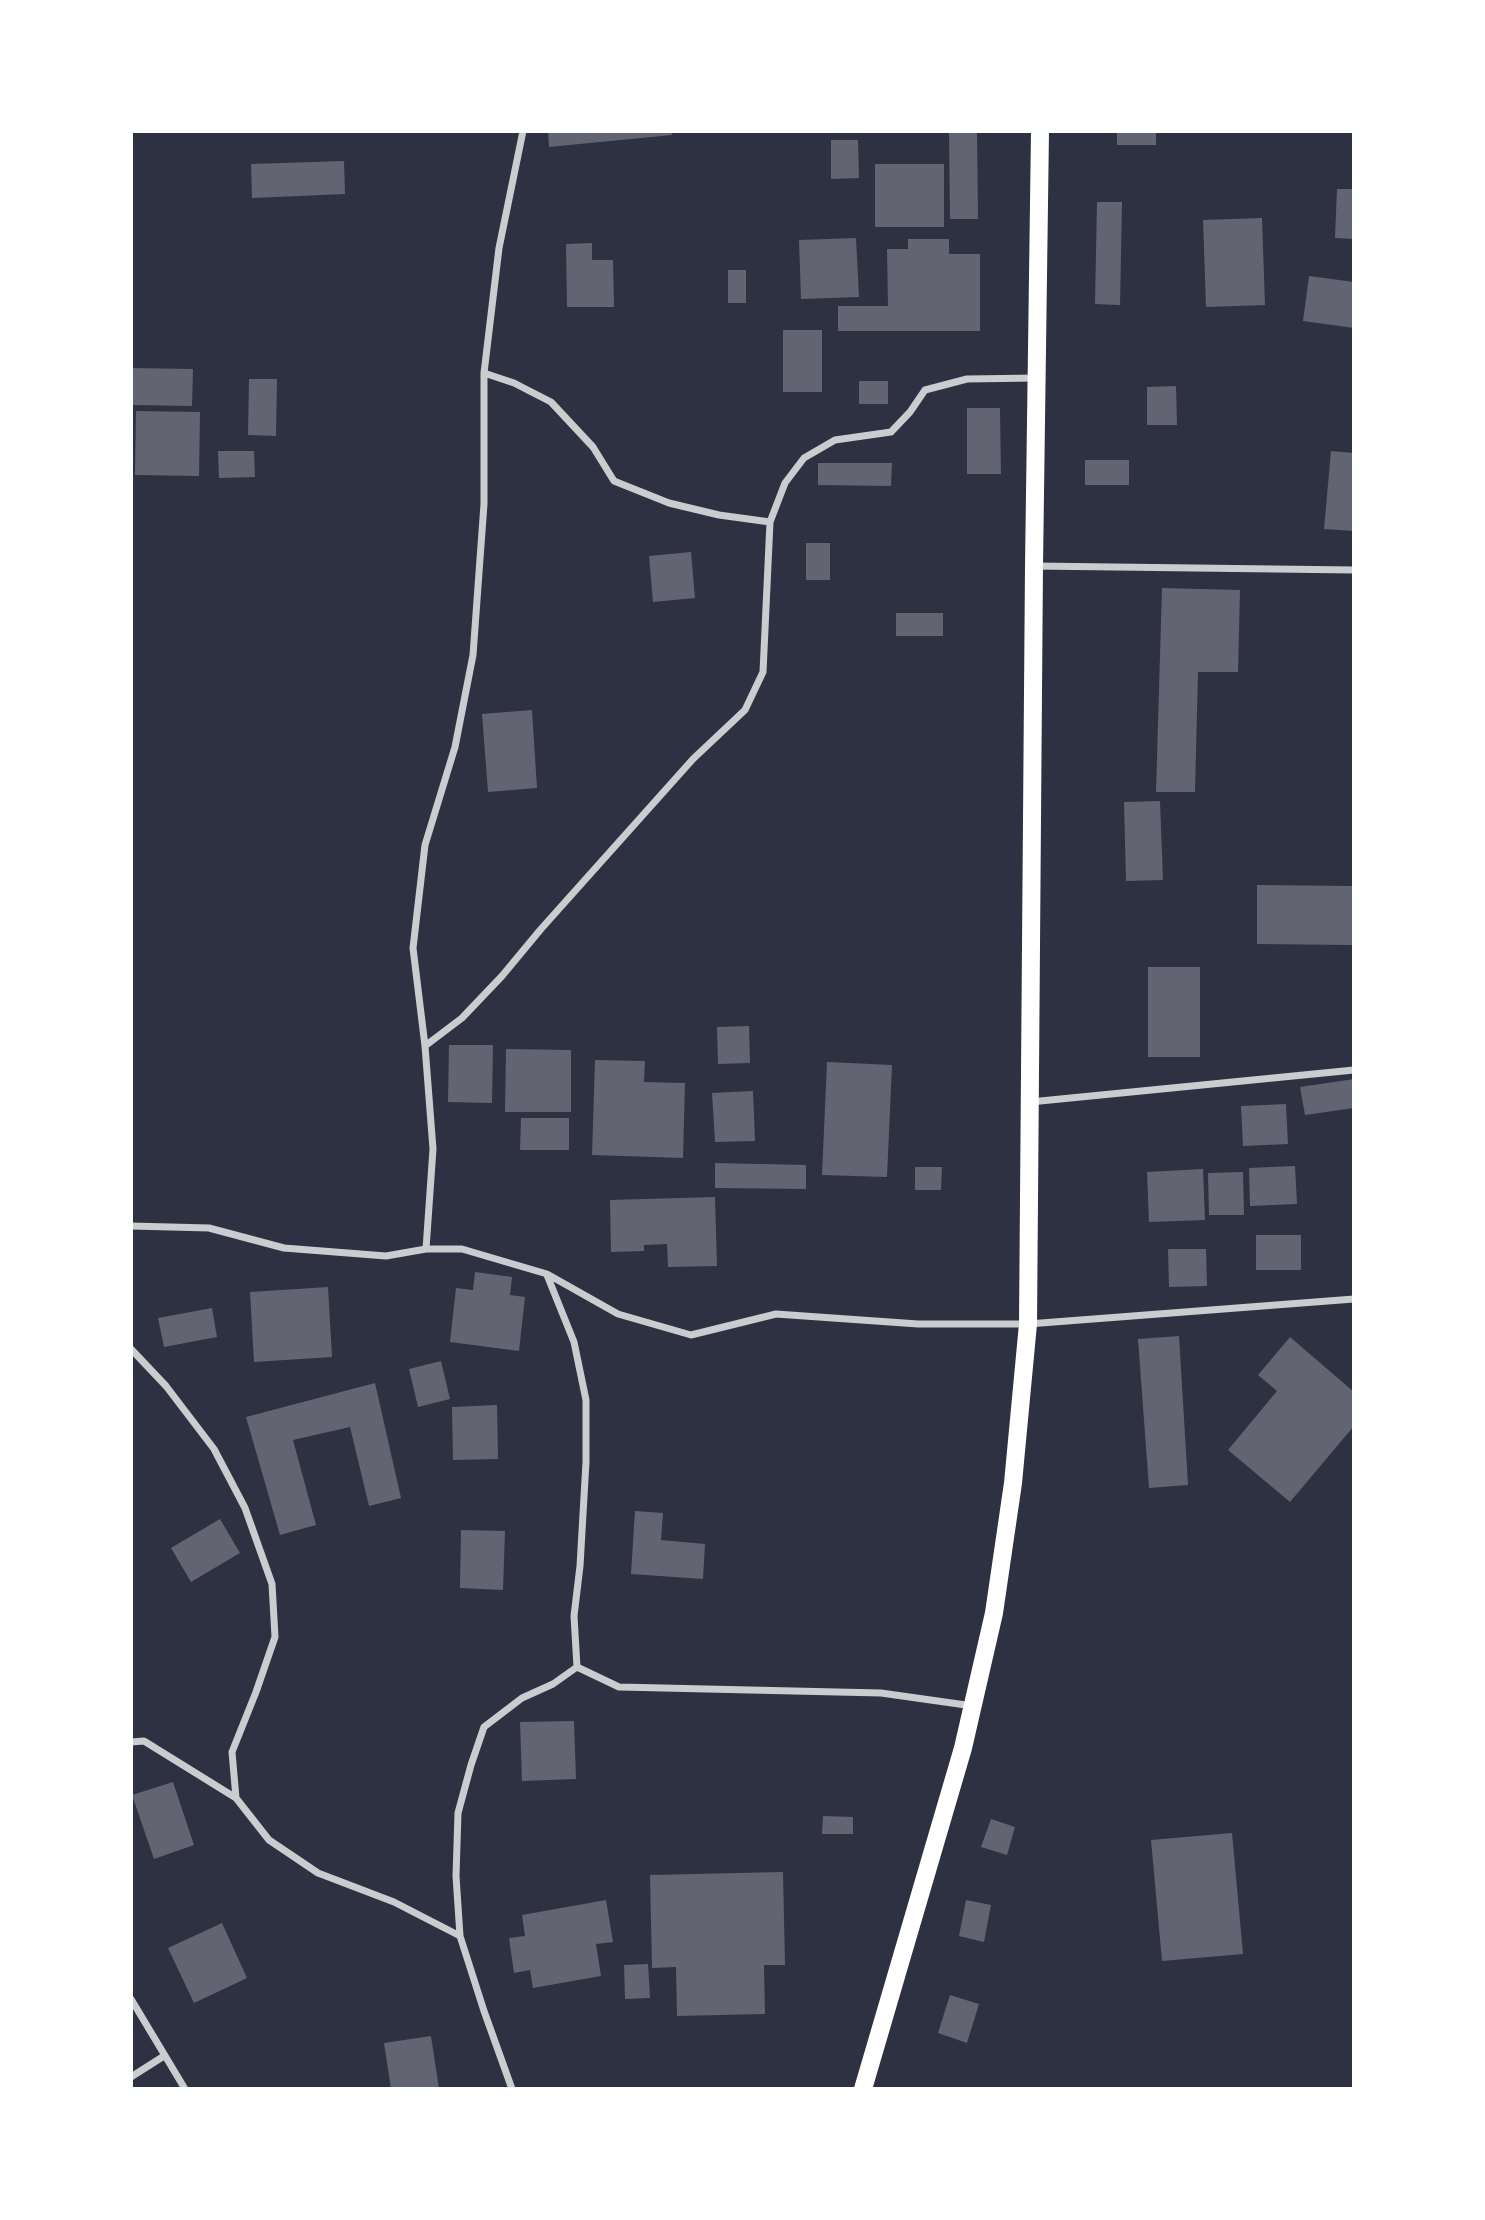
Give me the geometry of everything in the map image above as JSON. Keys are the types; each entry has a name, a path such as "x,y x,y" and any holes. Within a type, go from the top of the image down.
{"main road":[{"path":"863,2089 963,1748 995,1613 1013,1483 1028,1324 1040,131"}],"street":[{"path":"426,1249 433,1149 425,1046 413,948 425,845 455,747 473,655 484,504 484,373 499,248 523,131"},
{"path":"484,373 514,383 551,402 593,447 614,481 669,503 719,515 770,522"},
{"path":"425,1046 462,1018 693,759 745,710 763,672 770,522 785,483 804,458 835,440 891,432 910,412 925,390 967,379 1036,378"},
{"path":"1034,566 1354,570"},
{"path":"1030,1102 1354,1070"},
{"path":"131,1226 209,1228 285,1248 386,1256 426,1249 462,1249 547,1274 618,1314 691,1335 776,1314 918,1324 1028,1324 1354,1299"},
{"path":"547,1274 575,1342 586,1400 586,1462 575,1616 577,1667"},
{"path":"131,1349 166,1386 214,1449 245,1508 272,1584 275,1637 232,1752 236,1798"},
{"path":"577,1667 619,1687 881,1693 973,1706"},
{"path":"512,2089 460,1936 456,1876 458,1813 484,1727 522,1699 553,1684 577,1667"},
{"path":"131,1742 144,1741 236,1798 269,1840 318,1873 394,1902 460,1936"},
{"path":"131,1999 185,2089"},
{"path":"131,2077 164,2056"}],"building":[{"path":"548,131 671,131 672,135 549,147"},
{"path":"949,131 977,131 978,219 950,219"},
{"path":"1117,131 1156,131 1156,145 1117,145"},
{"path":"831,140 858,140 859,178 831,179"},
{"path":"344,161 345,194 252,198 251,164"},
{"path":"875,164 944,164 944,227 875,227"},
{"path":"1337,189 1354,189 1354,239 1335,238"},
{"path":"1097,202 1122,202 1120,305 1095,304"},
{"path":"1262,218 1265,305 1206,307 1203,220"},
{"path":"856,238 859,297 801,299 799,240"},
{"path":"908,239 949,239 949,254 980,254 980,331 838,331 838,306 888,306 887,249 908,249"},
{"path":"592,243 592,260 613,260 614,307 567,307 566,244"},
{"path":"728,270 746,270 746,303 728,303"},
{"path":"1309,276 1354,282 1354,328 1303,321"},
{"path":"783,330 822,330 822,392 783,392"},
{"path":"131,368 193,369 192,406 131,405"},
{"path":"249,379 277,379 276,436 248,435"},
{"path":"859,381 888,381 888,404 859,404"},
{"path":"1176,386 1177,425 1147,425 1147,387"},
{"path":"967,408 1000,408 1001,474 967,474"},
{"path":"136,411 200,412 199,476 135,475"},
{"path":"218,451 254,451 255,477 219,478"},
{"path":"1331,451 1354,453 1354,531 1324,529"},
{"path":"1085,460 1129,460 1129,485 1085,485"},
{"path":"818,463 892,463 891,486 818,485"},
{"path":"806,543 830,543 830,580 806,580"},
{"path":"691,552 695,598 653,602 649,556"},
{"path":"1162,588 1240,590 1238,672 1198,672 1195,792 1156,792"},
{"path":"896,613 943,613 943,636 896,636"},
{"path":"532,710 537,788 488,792 482,714"},
{"path":"1160,801 1163,880 1126,881 1124,802"},
{"path":"1257,885 1354,886 1354,945 1257,944"},
{"path":"1148,967 1200,967 1200,1057 1148,1057"},
{"path":"749,1026 750,1063 718,1064 717,1027"},
{"path":"449,1045 493,1045 492,1103 448,1102"},
{"path":"506,1049 571,1050 571,1112 505,1112"},
{"path":"595,1060 645,1061 644,1082 685,1083 683,1158 592,1155"},
{"path":"827,1062 892,1065 887,1177 822,1175"},
{"path":"1354,1079 1354,1108 1305,1115 1300,1087"},
{"path":"753,1091 755,1141 715,1142 712,1093"},
{"path":"1286,1104 1288,1144 1243,1146 1241,1106"},
{"path":"521,1118 569,1118 569,1150 520,1150"},
{"path":"715,1163 806,1165 806,1189 715,1188"},
{"path":"1295,1166 1297,1204 1250,1206 1249,1168"},
{"path":"915,1167 942,1167 941,1190 915,1190"},
{"path":"1203,1169 1205,1220 1149,1222 1147,1172"},
{"path":"1243,1172 1244,1215 1209,1215 1208,1173"},
{"path":"715,1197 717,1266 668,1267 667,1244 644,1245 644,1251 611,1252 610,1200"},
{"path":"1256,1235 1301,1235 1301,1270 1256,1270"},
{"path":"1168,1249 1206,1249 1207,1286 1169,1287"},
{"path":"475,1272 512,1277 510,1295 525,1297 519,1351 450,1342 456,1288 473,1290"},
{"path":"328,1287 332,1357 254,1362 250,1292"},
{"path":"212,1308 217,1337 164,1347 158,1318"},
{"path":"1179,1336 1188,1485 1149,1488 1138,1339"},
{"path":"1290,1337 1354,1392 1354,1426 1290,1502 1228,1450 1277,1391 1258,1375"},
{"path":"441,1361 450,1399 418,1407 409,1369"},
{"path":"375,1383 401,1498 369,1506 350,1427 293,1440 316,1525 280,1535 246,1417"},
{"path":"497,1405 498,1459 453,1460 452,1407"},
{"path":"635,1511 663,1513 661,1540 705,1544 703,1579 631,1574"},
{"path":"220,1519 240,1553 191,1582 171,1548"},
{"path":"461,1530 505,1531 503,1590 460,1588"},
{"path":"574,1721 576,1779 522,1781 520,1722"},
{"path":"173,1782 194,1845 154,1859 132,1795"},
{"path":"823,1816 853,1817 853,1834 822,1834"},
{"path":"991,1819 1015,1827 1007,1855 981,1847"},
{"path":"1232,1833 1243,1954 1162,1961 1151,1840"},
{"path":"783,1872 785,1965 764,1965 765,2014 677,2016 676,1967 652,1968 650,1875"},
{"path":"606,1900 613,1942 596,1944 601,1976 533,1988 530,1970 514,1973 509,1938 525,1936 522,1915"},
{"path":"966,1900 991,1905 984,1942 959,1936"},
{"path":"222,1923 247,1978 194,2003 168,1948"},
{"path":"648,1964 650,1998 625,1999 624,1965"},
{"path":"950,1995 979,2004 967,2043 938,2033"},
{"path":"431,2036 439,2089 391,2089 384,2043"}]}
